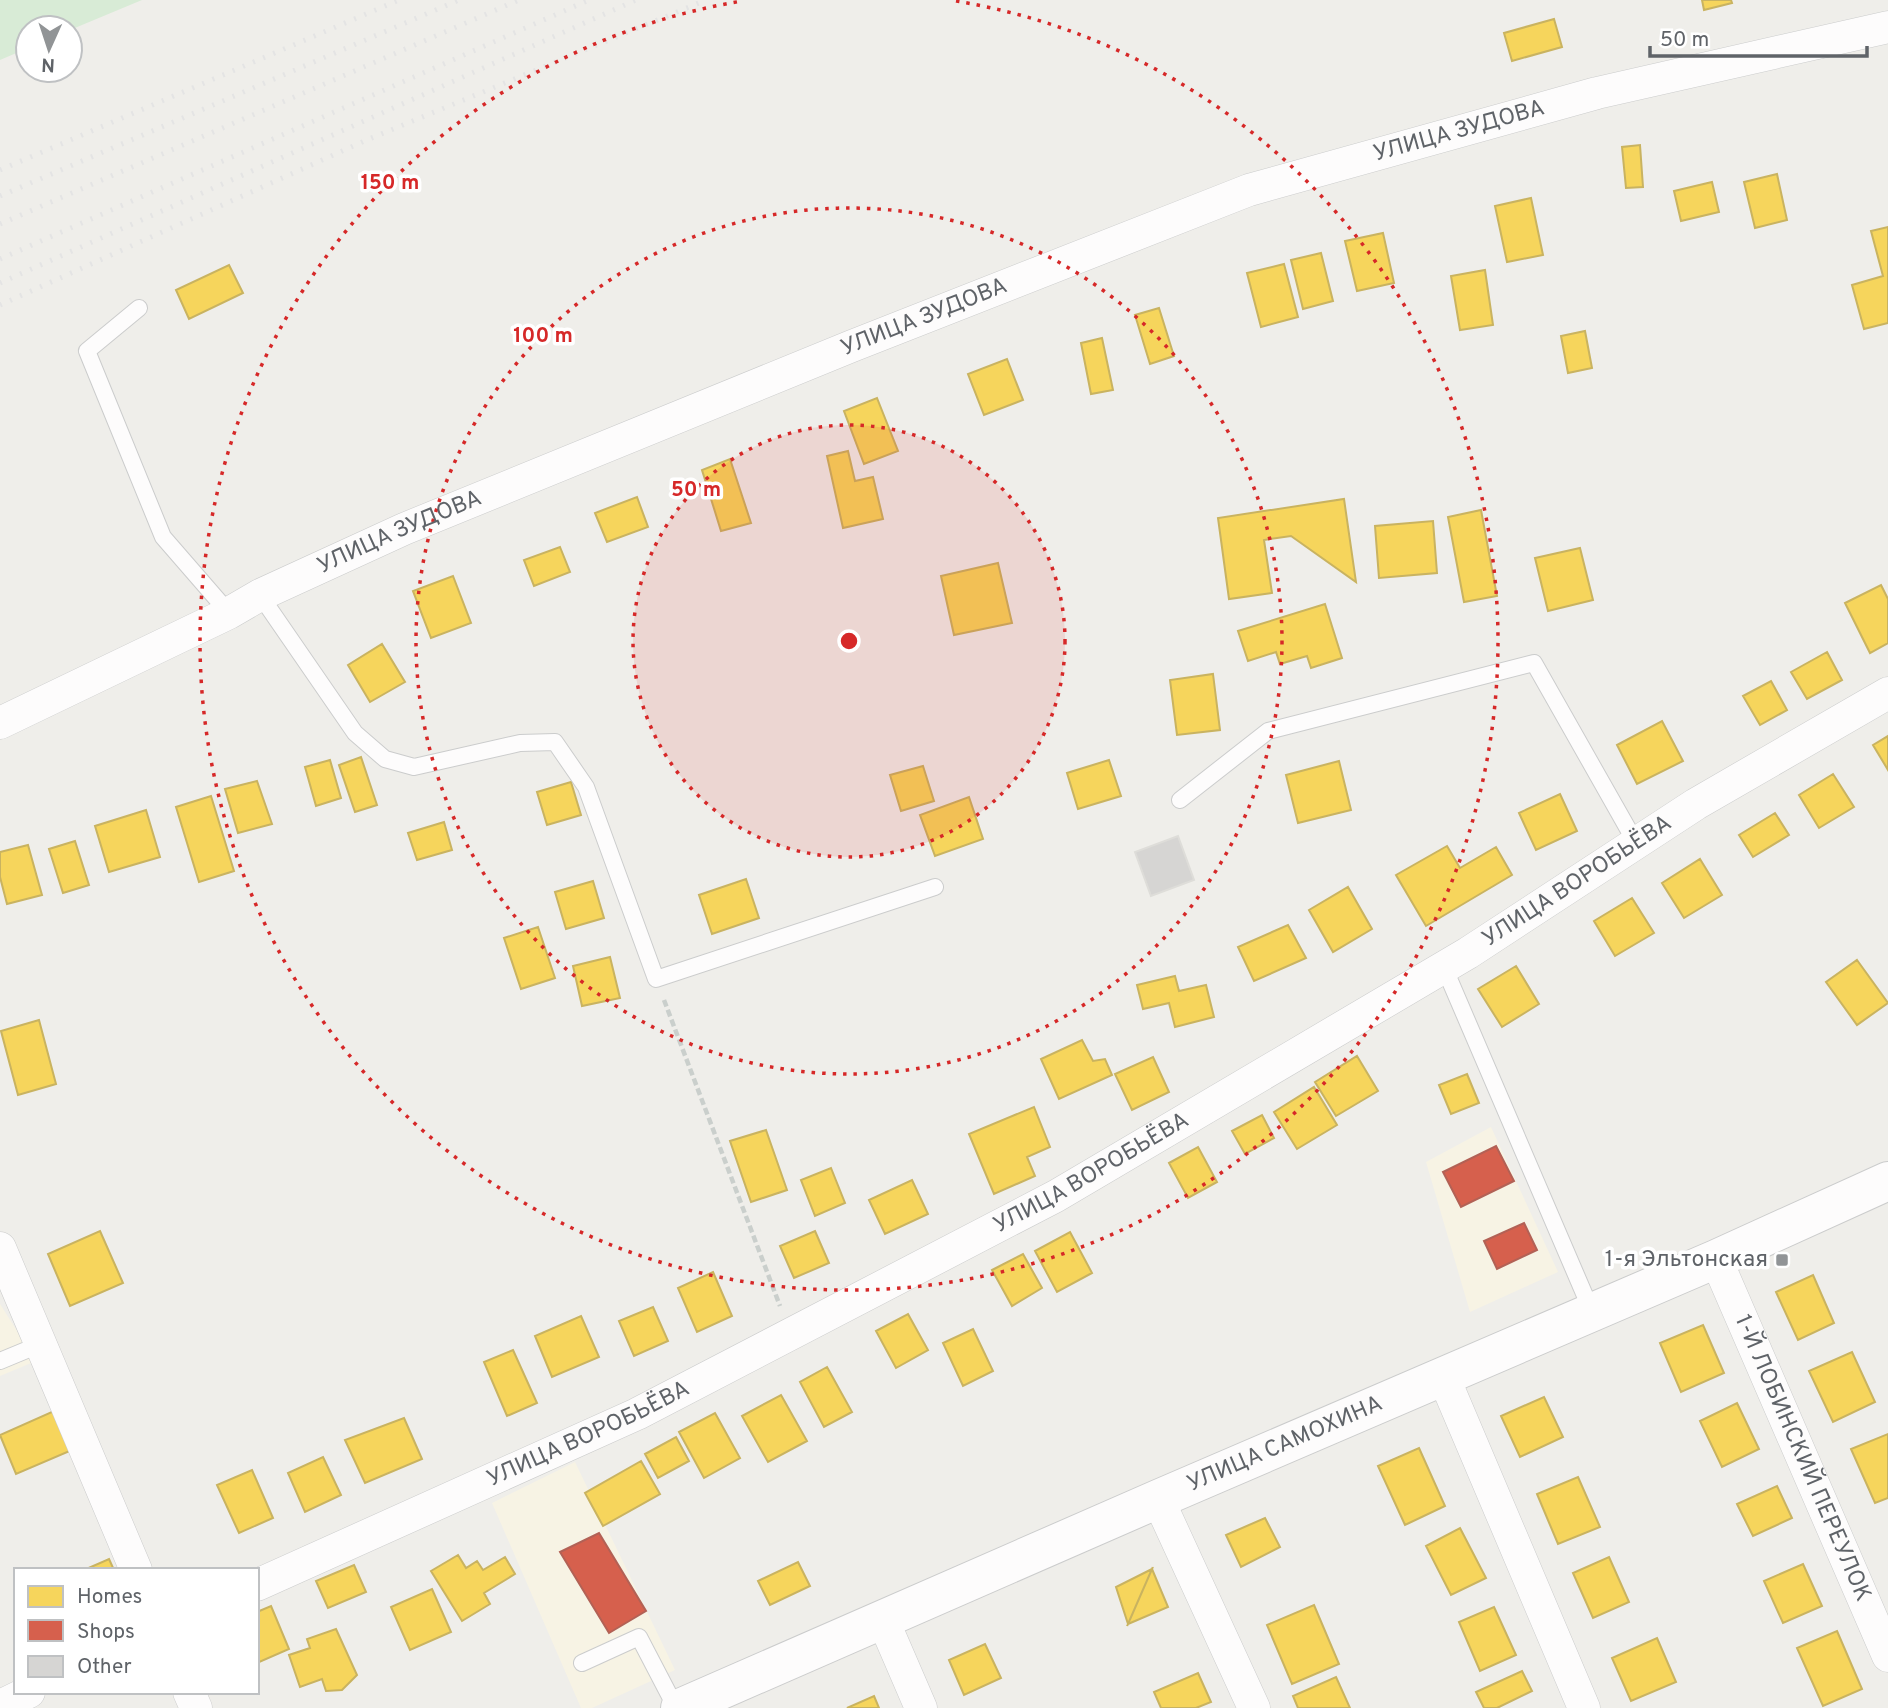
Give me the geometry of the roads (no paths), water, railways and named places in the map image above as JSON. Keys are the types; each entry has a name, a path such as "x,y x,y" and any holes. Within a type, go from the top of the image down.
{"street":[{"name":"УЛИЦА ЗУДОВА","path":"0,723 229,613 260,595 404,529 852,346 1249,190 1597,93 1888,27"},
{"name":"УЛИЦА ВОРОБЬЁВА","path":"259,1584 638,1414 1056,1196 1444,967 1696,804 1888,693"},
{"name":"УЛИЦА САМОХИНА","path":"678,1708 1444,1378 1888,1181"},
{"path":"0,1248 135,1568"},
{"name":"1-Й ЛОБИНСКИЙ ПЕРЕУЛОК","path":"1716,1259 1888,1656"},
{"path":"1444,1378 1584,1708"},
{"path":"1158,1499 1254,1708"},
{"path":"883,1620 921,1708"},
{"path":"0,1706 25,1694"}],"lane":[{"path":"139,309 87,351 163,537 229,613"},
{"path":"260,595 355,733 385,759 414,767 520,743 555,743 586,786 656,979 934,887"},
{"path":"1180,800 1268,731 1534,663 1636,843"},
{"path":"1444,967 1592,1312"},
{"path":"0,1361 41,1344"},
{"path":"582,1663 639,1637 678,1708"}],"railway":[{"path":"0,170 399,0"},
{"path":"0,196 459,0"},
{"path":"0,224 519,0"},
{"path":"0,259 589,0"},
{"path":"0,283 636,0"},
{"path":"0,305 369,139 706,0"}],"place":[{"name":"1-я Эльтонская","path":"1782,1260"}]}
